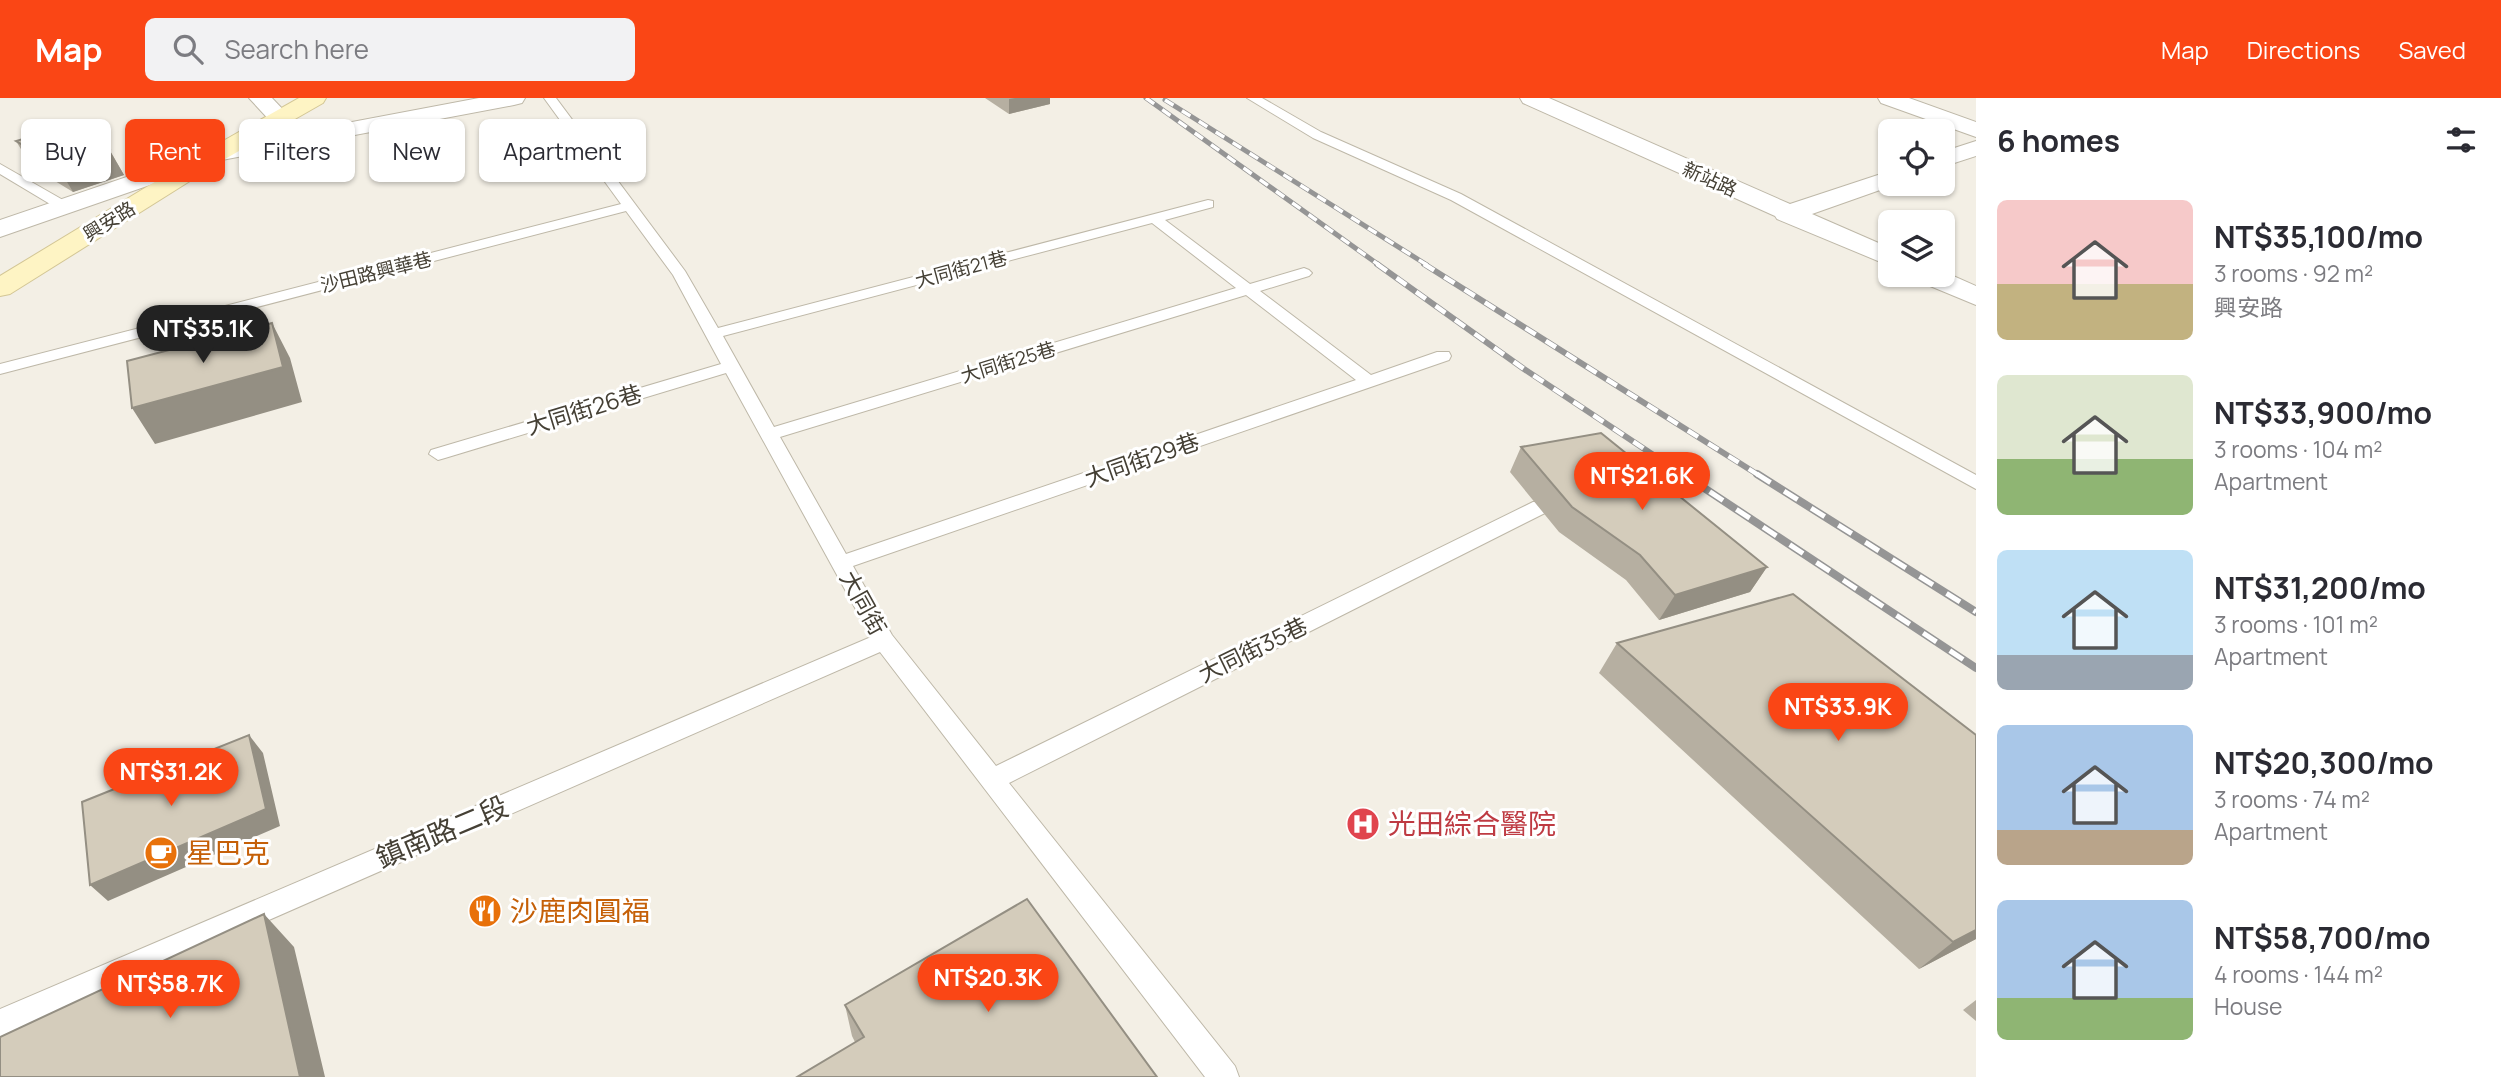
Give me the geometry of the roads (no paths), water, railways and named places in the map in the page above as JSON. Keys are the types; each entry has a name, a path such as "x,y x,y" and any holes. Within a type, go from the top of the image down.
{"street":[{"path":"260,98 281,119"},
{"name":"興安路","path":"281,119 315,98"},
{"path":"225,153 514,98"},
{"name":"新站路","path":"1531,98 1878,253"},
{"path":"1889,98 1976,130"},
{"path":"1955,155 1976,148"},
{"name":"興安路","path":"0,229 137,182"},
{"name":"興安路","path":"0,288 172,182"},
{"path":"1786,214 1878,182"},
{"path":"1955,287 1976,296"}],"lane":[{"name":"大同街","path":"550,98 680,274 884,641 1224,1077"},
{"path":"1253,98 1317,135 1456,197 1577,261 1976,483"},
{"path":"0,168 65,207"},
{"name":"大同街21巷","path":"713,334 1209,204"},
{"name":"沙田路興華巷","path":"0,369 630,206"},
{"path":"1155,219 1370,382"},
{"name":"大同街25巷","path":"769,434 1304,273"},
{"name":"大同街29巷","path":"841,563 1443,355"},
{"name":"大同街26巷","path":"438,454 731,366"},
{"name":"大同街35巷","path":"1010,803 993,779 1540,508"},
{"name":"鎮南路二段","path":"0,1024 884,641"}],"railway":[{"path":"1146,98 1379,265"},
{"path":"1165,100 1427,265"},
{"path":"1377,264 1524,369 1685,476"},
{"path":"1424,264 1760,476"},
{"path":"1683,474 1976,668"},
{"path":"1757,474 1976,612"}],"place":[{"name":"光田綜合醫院","path":"1363,824"},
{"name":"星巴克","path":"161,853"},
{"name":"沙鹿肉圓福","path":"485,911"}]}
